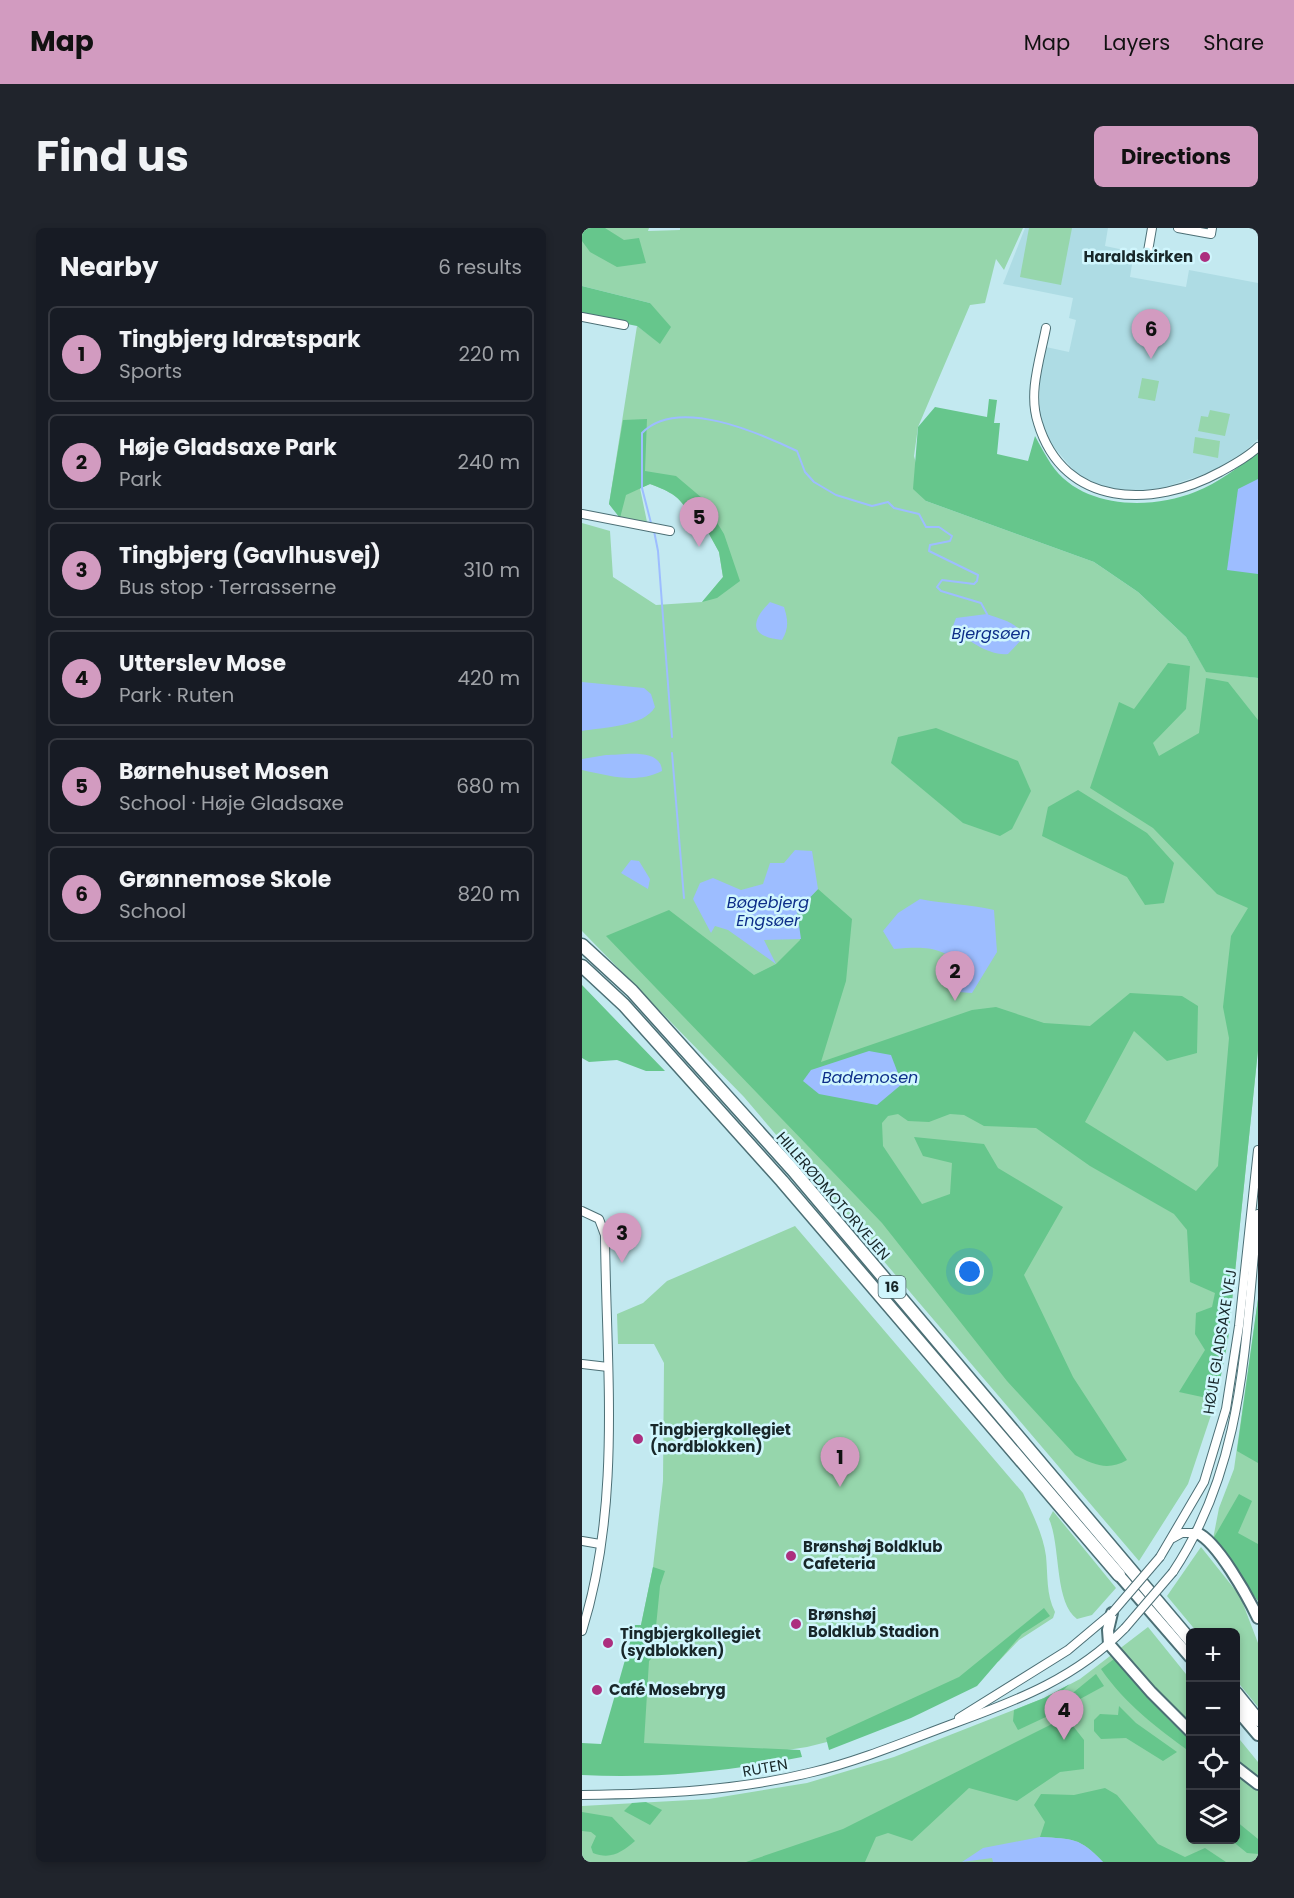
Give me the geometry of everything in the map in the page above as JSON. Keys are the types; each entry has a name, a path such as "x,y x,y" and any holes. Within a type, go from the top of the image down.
{"highway":[{"name":"HILLERØDMOTORVEJEN","path":"582,945 632,991 792,1169 1186,1634"},
{"name":"HILLERØDMOTORVEJEN","path":"582,966 624,1005 782,1181 1119,1575"},
{"path":"1240,1698 1258,1720"}],"main road":[{"path":"1197,1533 1205,1537 1228,1567 1258,1618"},
{"name":"HILLERØDMOTORVEJEN","path":"1119,1575 1186,1651"},
{"path":"1112,1613 1108,1630 1109,1644 1151,1692 1186,1726"},
{"path":"1240,1714 1258,1735"},
{"path":"1240,1770 1258,1784"}],"street":[{"path":"1147,257 1152,228"},
{"path":"1178,228 1211,234 1212,228"},
{"path":"582,317 624,325"},
{"path":"1046,328 1035,383 1034,403 1037,423 1056,459 1084,484 1130,497 1178,490 1233,465 1258,447"},
{"path":"582,514 670,531"},
{"name":"HØJE GLADSAXE VEJ","path":"1112,1613 1160,1557 1204,1482 1226,1409 1239,1326 1258,1150"},
{"path":"582,1210 598,1219 605,1235 608,1367 608,1445 600,1544 582,1631"},
{"name":"HØJE GLADSAXE VEJ","path":"1109,1644 1173,1572 1197,1533 1212,1500 1231,1441 1258,1214"},
{"path":"582,1364 608,1367"},
{"path":"1173,1538 1182,1533 1197,1533"},
{"path":"582,1541 600,1544"},
{"name":"RUTEN","path":"945,1727 1068,1650 1112,1613"},
{"name":"RUTEN","path":"582,1795 711,1790 771,1781 829,1767 1025,1697 1059,1680 1109,1644"}],"shaded area":[{"path":"1025,228 1108,228 1105,246 1134,252 1130,277 1186,287 1189,270 1258,283 1258,439 1244,452 1211,472 1162,488 1136,491 1104,488 1075,472 1048,440 1040,414 1040,381 1046,347 1069,352 1076,320 1069,318 1073,298 1003,284"}],"green space":[{"path":"582,228 649,228 648,231 680,230 680,228 1023,228 1004,270 996,259 985,303 970,305 918,427 914,456 926,501 1094,562 1138,592 1186,637 1206,671 1258,678 1258,1050 1228,1340 1216,1400 1188,1484 1139,1561 744,1097 582,931 582,523 610,531 613,577 656,605 702,602 723,577 719,552 708,532 699,531 676,496 650,484 640,488 647,522 620,518 609,504 637,326 660,343 650,303 582,286"},
{"path":"582,228 605,228 624,240 639,238 646,263 617,267 590,252 582,241"},
{"path":"1029,228 1072,228 1061,285 1020,277"},
{"path":"582,286 650,303 671,327 660,344 637,326 582,315"},
{"path":"1142,378 1159,381 1155,401 1138,398"},
{"path":"989,399 997,400 994,423 1000,423 997,454 1028,461 1035,436 1051,464 1064,479 1080,490 1117,502 1158,502 1195,492 1236,469 1258,452 1258,678 1206,672 1186,637 1138,592 1094,562 926,501 913,489 918,427 935,407 987,417"},
{"path":"1210,410 1230,414 1225,436 1198,431 1201,416 1208,417"},
{"path":"647,419 645,471 676,476 702,498 724,534 740,581 717,598 702,602 723,577 719,552 708,532 699,531 676,496 650,484 626,495 620,518 609,504 623,420"},
{"path":"1195,437 1220,441 1218,458 1193,453"},
{"path":"1168,663 1190,666 1186,709 1153,743 1159,756 1199,733 1206,678 1228,682 1258,720 1258,1050 1228,1340 1216,1400 1179,1392 1205,1350 1195,1334 1196,1313 1212,1307 1215,1293 1190,1282 1187,1230 1174,1214 1090,1166 1036,1128 984,1126 964,1115 950,1114 929,1122 908,1121 898,1114 888,1116 882,1123 883,1146 922,1204 950,1194 952,1163 923,1156 914,1137 984,1144 998,1168 1063,1207 1024,1275 1073,1377 1127,1460 1107,1466 1088,1462 1075,1455 1007,1381 882,1223 606,936 669,910 754,975 776,964 800,940 797,911 818,889 852,919 846,981 821,1062 972,1010 996,1007 1044,1023 1090,1026 1130,993 1182,996 1198,1006 1197,1053 1167,1061 1134,1031 1085,1122 1196,1191 1218,1166 1229,1038 1223,1007 1231,936 1248,908 1217,894 1153,828 1090,788 1119,702 1134,709"},
{"path":"936,728 1018,761 1031,791 1012,829 1000,836 963,823 891,763 898,737"},
{"path":"1078,790 1147,833 1174,863 1164,903 1145,905 1127,877 1042,836 1048,807"},
{"path":"582,985 665,1071 646,1071 617,1060 589,1062 582,1058"},
{"path":"795,1226 1023,1493 1045,1548 1049,1592 1055,1612 1053,1618 1019,1640 999,1661 831,1741 767,1753 605,1744 641,1625 653,1567 663,1481 664,1363 654,1344 618,1344 617,1314 643,1303 667,1281"},
{"path":"1258,1299 1258,1601 1213,1539 1219,1508 1234,1469"},
{"path":"1258,1299 1258,1463 1237,1451"},
{"path":"1239,1494 1252,1501 1238,1533 1258,1544 1258,1601 1213,1539"},
{"path":"1053,1511 1116,1588 1092,1615 1077,1619 1065,1600 1049,1519"},
{"path":"1201,1547 1240,1596 1258,1643 1258,1707 1240,1685 1240,1628 1194,1628 1167,1596"},
{"path":"653,1567 665,1571 660,1586 653,1657 649,1661 644,1743 800,1750 802,1757 693,1773 638,1776 582,1775 582,1743 601,1744 635,1625 641,1625"},
{"path":"1044,1608 1050,1616 1022,1634 977,1686 911,1718 829,1750 826,1738 959,1677"},
{"path":"1148,1627 1186,1674 1186,1844 1240,1844 1240,1740 1258,1762 1258,1862 582,1862 582,1806 709,1799 807,1783 894,1757 1044,1698 1080,1679"},
{"path":"1114,1659 1170,1721 1186,1735 1186,1749 1142,1714 1120,1693 1101,1669"},
{"path":"1096,1674 1104,1686 1058,1711 1058,1705"},
{"path":"1070,1684 1052,1700 1048,1716 1018,1730 1013,1721 1014,1710"},
{"path":"1119,1706 1136,1723 1177,1752 1163,1761 1126,1738 1101,1739 1094,1731 1094,1720 1100,1714 1118,1715"},
{"path":"1066,1717 1084,1740 1084,1769 1060,1772 1017,1801 969,1788 912,1841 888,1833 876,1837 865,1862 746,1862 843,1829"},
{"path":"1105,1788 1117,1795 1158,1844 1185,1857 1205,1848 1226,1862 1103,1862 1088,1848 1075,1841 1040,1837 1045,1822 1034,1805 1041,1794 1074,1795"},
{"path":"646,1802 662,1810 650,1825 624,1811 632,1803"},
{"path":"582,1812 612,1817 635,1841 616,1854 605,1856 593,1853 591,1847 596,1836 591,1832 582,1831"},
{"path":"1240,1824 1258,1839 1258,1854 1247,1853 1236,1844 1240,1844"}],"water":[{"path":"1258,479 1258,574 1227,570 1238,489"},
{"path":"770,602 784,607 787,624 782,640 764,636 756,628 759,616"},
{"name":"Bjergsøen","path":"987,614 1013,624 1024,637 1008,654 993,652 978,646 953,626 956,618"},
{"path":"582,682 644,688 651,694 655,707 650,714 633,722 582,731"},
{"path":"606,755 648,755 660,763 662,771 633,778 582,770 582,759"},
{"name":"Bøgebjerg Engsøer","path":"795,850 812,851 818,889 797,911 801,939 764,940 776,964 728,930 715,926 711,933 693,899 700,883 713,878 741,890 763,884 770,863 784,863"},
{"path":"631,860 639,861 650,879 648,889 621,873"},
{"path":"920,899 994,910 997,952 972,993 958,992 951,981 962,967 947,955 931,949 894,949 883,931 898,913"},
{"name":"Bademosen","path":"869,1051 891,1055 902,1084 877,1105 819,1094 803,1081 811,1070"},
{"path":"1040,1837 1075,1841 1088,1848 1103,1862 993,1862 992,1858 962,1862 983,1848"}],"waterway":[{"path":"651,523 642,488 642,433 657,422 676,418 718,421 762,435 797,451 805,472 814,482 836,495 872,506 888,502 894,508 919,514 926,527 939,527 952,536 950,541 930,545 929,551 978,575 977,581 974,584 942,580 937,587 941,591 981,603 987,614"},
{"path":"654,531 658,551 672,737"},
{"path":"672,753 684,898"}],"place":[{"name":"Haraldskirken","path":"1205,257"},
{"name":"Grønnemose Skole","path":"1151,359"},
{"name":"Børnehuset Mosen","path":"699,547"},
{"name":"Høje Gladsaxe Park","path":"955,1001"},
{"name":"Tingbjerg (Gavlhusvej)","path":"622,1263"},
{"name":"Tingbjergkollegiet (nordblokken)","path":"638,1439"},
{"name":"Tingbjerg Idrætspark","path":"840,1487"},
{"name":"Brønshøj Boldklub Cafeteria","path":"791,1556"},
{"name":"Brønshøj Boldklub Stadion","path":"796,1624"},
{"name":"Tingbjergkollegiet (sydblokken)","path":"608,1643"},
{"name":"Café Mosebryg","path":"597,1690"},
{"name":"Utterslev Mose","path":"1064,1740"}]}
